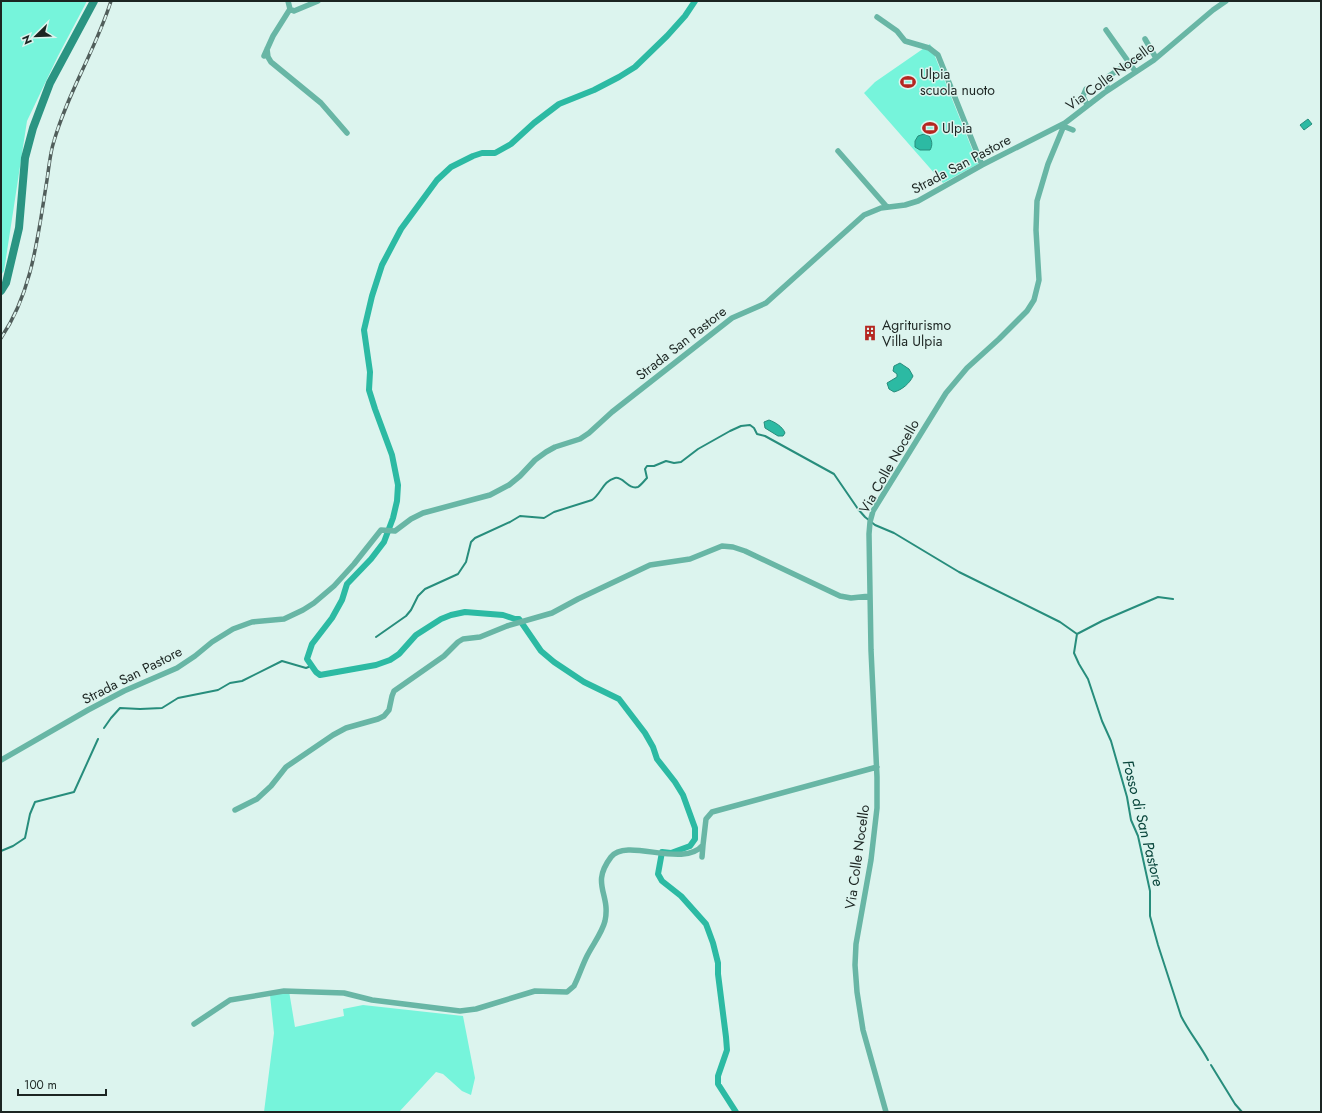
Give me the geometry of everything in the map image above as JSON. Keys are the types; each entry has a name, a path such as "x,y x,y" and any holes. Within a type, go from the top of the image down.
{"main road":[{"path":"1,291 6,283 19,228 25,158 33,128 50,83 94,1"}],"street":[{"path":"264,56 273,36 290,9 288,1"},
{"path":"290,9 294,11 318,1"},
{"name":"Via Colle Nocello","path":"886,1112 863,1030 857,992 855,962 856,944 876,825 878,800 870,596 869,529 873,511 950,387 967,368 1027,311 1035,298 1039,280 1036,230 1038,201 1048,164 1064,124 1108,90 1156,58 1213,10 1226,1"},
{"path":"877,17 897,31 905,41 929,48 938,55 982,164"},
{"path":"1106,30 1135,71"},
{"path":"1144,39 1156,58"},
{"path":"267,49 268,57 271,62 321,103 347,133"},
{"path":"1108,90 1106,83 1107,77 1150,49"},
{"path":"1086,89 1083,96 1086,106"},
{"path":"1064,124 1073,130"},
{"name":"Strada San Pastore","path":"1,760 124,691 177,668 212,642 233,629 252,622 284,618 303,610 334,586 368,547 379,531 383,529 393,531 398,530 411,519 426,512 493,494 515,481 535,460 546,452 585,436 612,412 732,318 746,311 760,307 769,300 861,217 876,210 918,201 982,164 1064,124"},
{"path":"838,151 887,207"},
{"path":"235,810 257,799 271,786 286,767 333,734 384,716 389,710 392,694 396,690 444,656 460,640 480,637 502,628 555,612 578,598 642,567 658,563 690,559 724,546 733,547 745,550 840,596 851,598 870,596"},
{"path":"702,857 706,819 712,812 877,767"},
{"path":"194,1024 230,1000 284,991 344,994 376,1001 460,1012 473,1010 535,991 567,992 574,986 604,923 606,907 601,877 602,872 612,856 618,852 630,850 663,854 678,854 697,850 703,845"}],"shaded area":[{"path":"1,1 87,1 58,56 27,121 4,271 1,275"},
{"name":"Ulpia","path":"930,44 978,164 943,183 864,93 875,82"},
{"path":"1308,119 1312,124 1304,130 1300,125"},
{"path":"924,134 929,136 931,139 932,144 930,150 920,150 915,147 915,141 918,136"},
{"path":"900,363 909,369 913,376 905,386 894,392 889,389 887,383 897,377 897,374 893,371 894,366"},
{"path":"769,420 776,423 782,429 785,433 783,436 778,436 765,428 764,422"},
{"path":"289,991 295,1027 344,1016 343,1009 363,1005 463,1016 475,1078 471,1095 462,1091 443,1074 436,1072 399,1112 264,1112 274,1033 270,995"}],"waterway":[{"path":"695,1 685,16 667,36 635,67 594,90 559,104 534,123 511,144 495,153 482,153 451,167 437,180 401,229 382,265 372,296 364,330 370,372 369,390 392,455 398,485 397,501 393,518 384,542 371,559 347,584 342,600 332,618 312,644 307,659 316,672 320,675 376,665 390,660 399,654 416,635 441,619 451,615 465,612 503,615 519,619 541,651 554,662 584,682 619,699 645,733 653,747 657,759 683,795 695,828 695,839 690,846 671,853 662,852 658,874 662,881 681,896 706,924 713,943 718,963 727,1050 718,1076 718,1084 736,1112"},
{"path":"376,637 406,616 411,610 418,596 425,589 458,574 466,562 471,542 475,538 520,516 544,518 554,512 592,500 608,482 615,478 621,479 631,487 638,487 647,478 645,469 647,466 654,466 666,461 674,463 681,462 698,449 730,431 741,426 750,425 754,428 757,434 765,436 834,474 858,509 875,525 894,533 959,572 1060,622 1077,634"},
{"path":"1077,634 1102,621 1158,597 1173,599"},
{"name":"Fosso di San Pastore","path":"1077,634 1074,653 1088,679 1102,721 1111,741 1127,797 1131,820 1138,836 1150,891 1150,916 1158,945 1181,1016 1208,1060"},
{"path":"104,728 120,708 162,708 178,698 218,690 230,683 242,681 282,661 306,668 311,666"},
{"path":"1,851 13,846 25,838 30,814 35,802 74,792 98,739"},
{"name":"Fosso di San Pastore","path":"1211,1065 1235,1104 1242,1112"}],"railway":[{"path":"1,338 12,320 33,262 54,141 67,105 98,36 111,1"}],"place":[{"name":"Ulpia scuola nuoto","path":"908,82"},
{"name":"Ulpia","path":"930,128"},
{"name":"Agriturismo Villa Ulpia","path":"870,333"}]}
